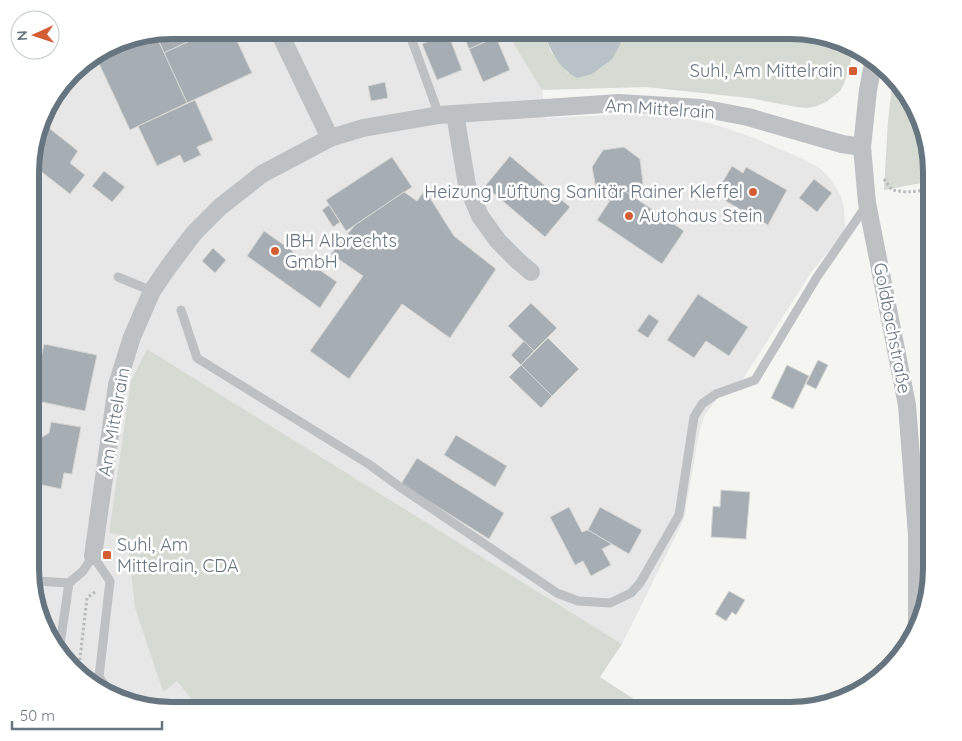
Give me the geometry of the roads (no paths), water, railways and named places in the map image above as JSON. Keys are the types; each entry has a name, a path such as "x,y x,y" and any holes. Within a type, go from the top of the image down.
{"street":[{"path":"282,39 330,138"},
{"name":"Goldbachstraße","path":"872,67 862,147 868,203 907,405 917,535 917,609"},
{"name":"Am Mittelrain","path":"93,556 116,385 132,337 152,292 194,233 220,207 262,174 330,138 363,128 447,114 619,103 701,108 748,117 842,144 862,147"},
{"path":"447,114 467,185 480,216 498,241 531,272"}],"lane":[{"path":"411,39 447,114"},
{"path":"181,310 197,358 370,465 556,593 578,601 610,603 632,593 640,583 679,515 690,435 694,417 702,404 716,394 754,380 817,277 868,203"},
{"path":"118,277 152,292"},
{"path":"60,641 69,583 83,572 93,556 110,581 99,677 103,683"},
{"path":"39,580 69,583"}],"place":[{"name":"Suhl, Am Mittelrain","path":"853,71"},
{"name":"Heizung Lüftung Sanitär Rainer Kleffel","path":"753,192"},
{"name":"Autohaus Stein","path":"629,216"},
{"name":"IBH Albrechts GmbH","path":"275,251"},
{"name":"Suhl, Am Mittelrain, CDA","path":"107,555"}]}
